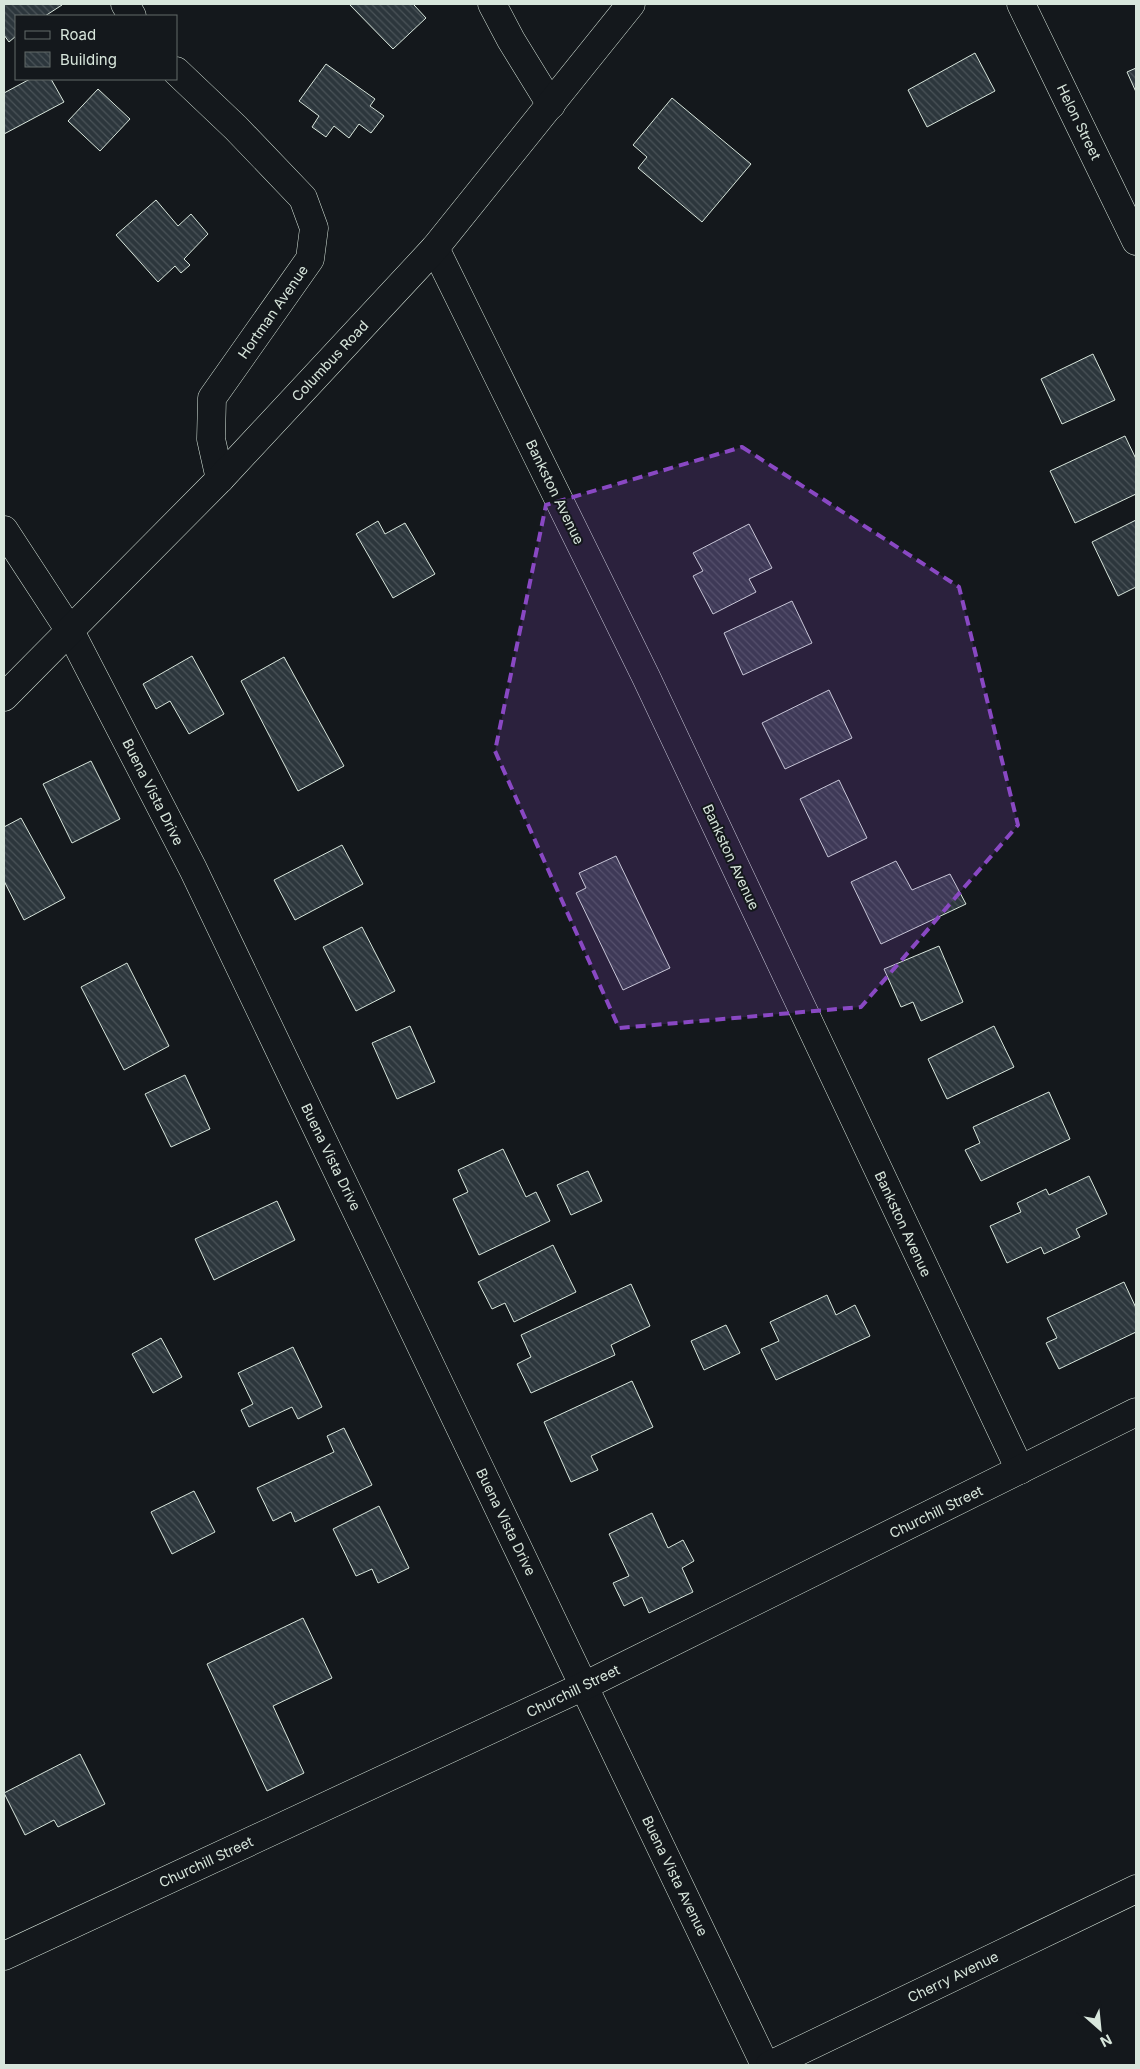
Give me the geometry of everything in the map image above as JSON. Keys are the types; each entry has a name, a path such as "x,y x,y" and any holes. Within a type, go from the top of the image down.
{"street":[{"path":"125,4 131,15"},
{"path":"492,4 511,40 551,105"},
{"name":"Columbus Road","path":"4,697 220,479 435,248 631,4"},
{"name":"Helon Street","path":"1021,4 1136,241"},
{"name":"Hortman Avenue","path":"178,72 236,128 302,198 314,228 310,259 212,398 211,439 220,479"},
{"name":"Bankston Avenue","path":"435,248 646,677 1020,1470"},
{"name":"Buena Vista Drive","path":"4,530 70,631 193,869 584,1686"},
{"name":"Churchill Street","path":"4,1956 584,1686 1136,1412"},
{"name":"Buena Vista Avenue","path":"584,1686 765,2065"},
{"name":"Cherry Avenue","path":"770,2065 1135,1894"}],"highlighted area":[{"path":"742,447 959,587 1018,825 861,1007 619,1028 495,751 546,505"}],"building":[{"path":"4,4 62,5 47,15 15,15 15,37 9,42 4,35"},
{"path":"349,4 415,4 426,18 393,49"},
{"path":"975,53 995,91 927,127 908,90"},
{"path":"326,64 375,99 370,106 384,116 371,133 359,124 349,138 334,126 326,137 312,127 319,116 299,101"},
{"path":"1136,68 1136,92 1127,72"},
{"path":"28,80 52,80 64,102 4,134 4,93"},
{"path":"98,89 130,119 100,151 68,121"},
{"path":"672,98 751,164 702,222 638,168 647,157 633,145"},
{"path":"156,200 178,226 191,214 208,234 184,259 190,265 181,273 175,266 158,282 116,235"},
{"path":"1093,354 1115,400 1062,424 1041,379"},
{"path":"1125,436 1136,459 1136,494 1075,523 1050,471"},
{"path":"1136,520 1136,587 1118,596 1092,542"},
{"path":"378,521 385,534 405,523 435,574 393,598 356,534"},
{"path":"749,524 772,568 749,579 756,592 713,614 693,576 703,571 693,553"},
{"path":"792,601 812,643 743,675 724,633"},
{"path":"192,656 224,714 189,734 170,701 156,709 143,684"},
{"path":"284,657 344,766 298,791 241,681"},
{"path":"829,690 852,738 785,769 762,723"},
{"path":"91,761 120,819 72,843 43,784"},
{"path":"839,780 867,838 828,857 800,799"},
{"path":"21,818 65,898 24,920 4,881 4,827"},
{"path":"342,845 363,884 295,920 274,880"},
{"path":"616,856 670,968 623,990 576,893 586,888 579,873"},
{"path":"896,861 912,890 950,874 966,904 881,944 851,882"},
{"path":"362,927 395,991 356,1011 323,947"},
{"path":"939,946 963,1002 921,1021 913,1002 901,1007 884,969"},
{"path":"127,963 169,1046 124,1070 81,987"},
{"path":"410,1026 435,1082 397,1099 372,1043"},
{"path":"994,1026 1014,1067 947,1099 928,1059"},
{"path":"185,1075 210,1129 171,1147 145,1094"},
{"path":"1049,1092 1070,1139 981,1181 965,1150 980,1143 973,1127"},
{"path":"503,1149 526,1197 536,1192 550,1221 479,1255 453,1199 468,1192 458,1170"},
{"path":"588,1171 602,1201 571,1215 557,1185"},
{"path":"1089,1176 1107,1214 1076,1229 1080,1237 1044,1254 1041,1247 1007,1263 990,1226 1021,1212 1017,1203 1046,1189 1049,1195"},
{"path":"277,1201 295,1240 214,1280 195,1239"},
{"path":"553,1245 576,1292 514,1322 505,1303 492,1309 478,1282"},
{"path":"1124,1282 1136,1308 1136,1332 1059,1369 1046,1343 1057,1338 1047,1318"},
{"path":"631,1284 650,1326 611,1345 615,1355 531,1393 517,1364 531,1357 521,1335"},
{"path":"827,1295 836,1315 855,1305 870,1336 776,1380 761,1349 779,1341 770,1322"},
{"path":"726,1325 740,1353 704,1370 691,1341"},
{"path":"161,1338 182,1377 153,1393 132,1354"},
{"path":"293,1347 322,1407 298,1419 292,1407 249,1427 241,1410 253,1404 238,1373"},
{"path":"632,1381 653,1427 591,1456 598,1470 571,1482 544,1422"},
{"path":"344,1428 372,1485 295,1522 291,1512 273,1521 257,1488 334,1452 327,1436"},
{"path":"194,1491 215,1532 172,1554 151,1512"},
{"path":"379,1506 409,1568 378,1583 372,1569 356,1576 333,1529"},
{"path":"652,1513 668,1548 683,1540 694,1561 682,1568 693,1592 649,1613 642,1597 624,1606 613,1583 629,1576 609,1534"},
{"path":"303,1618 332,1678 273,1706 304,1773 267,1791 207,1664"},
{"path":"80,1754 105,1804 58,1827 54,1820 25,1835 4,1793"}]}
